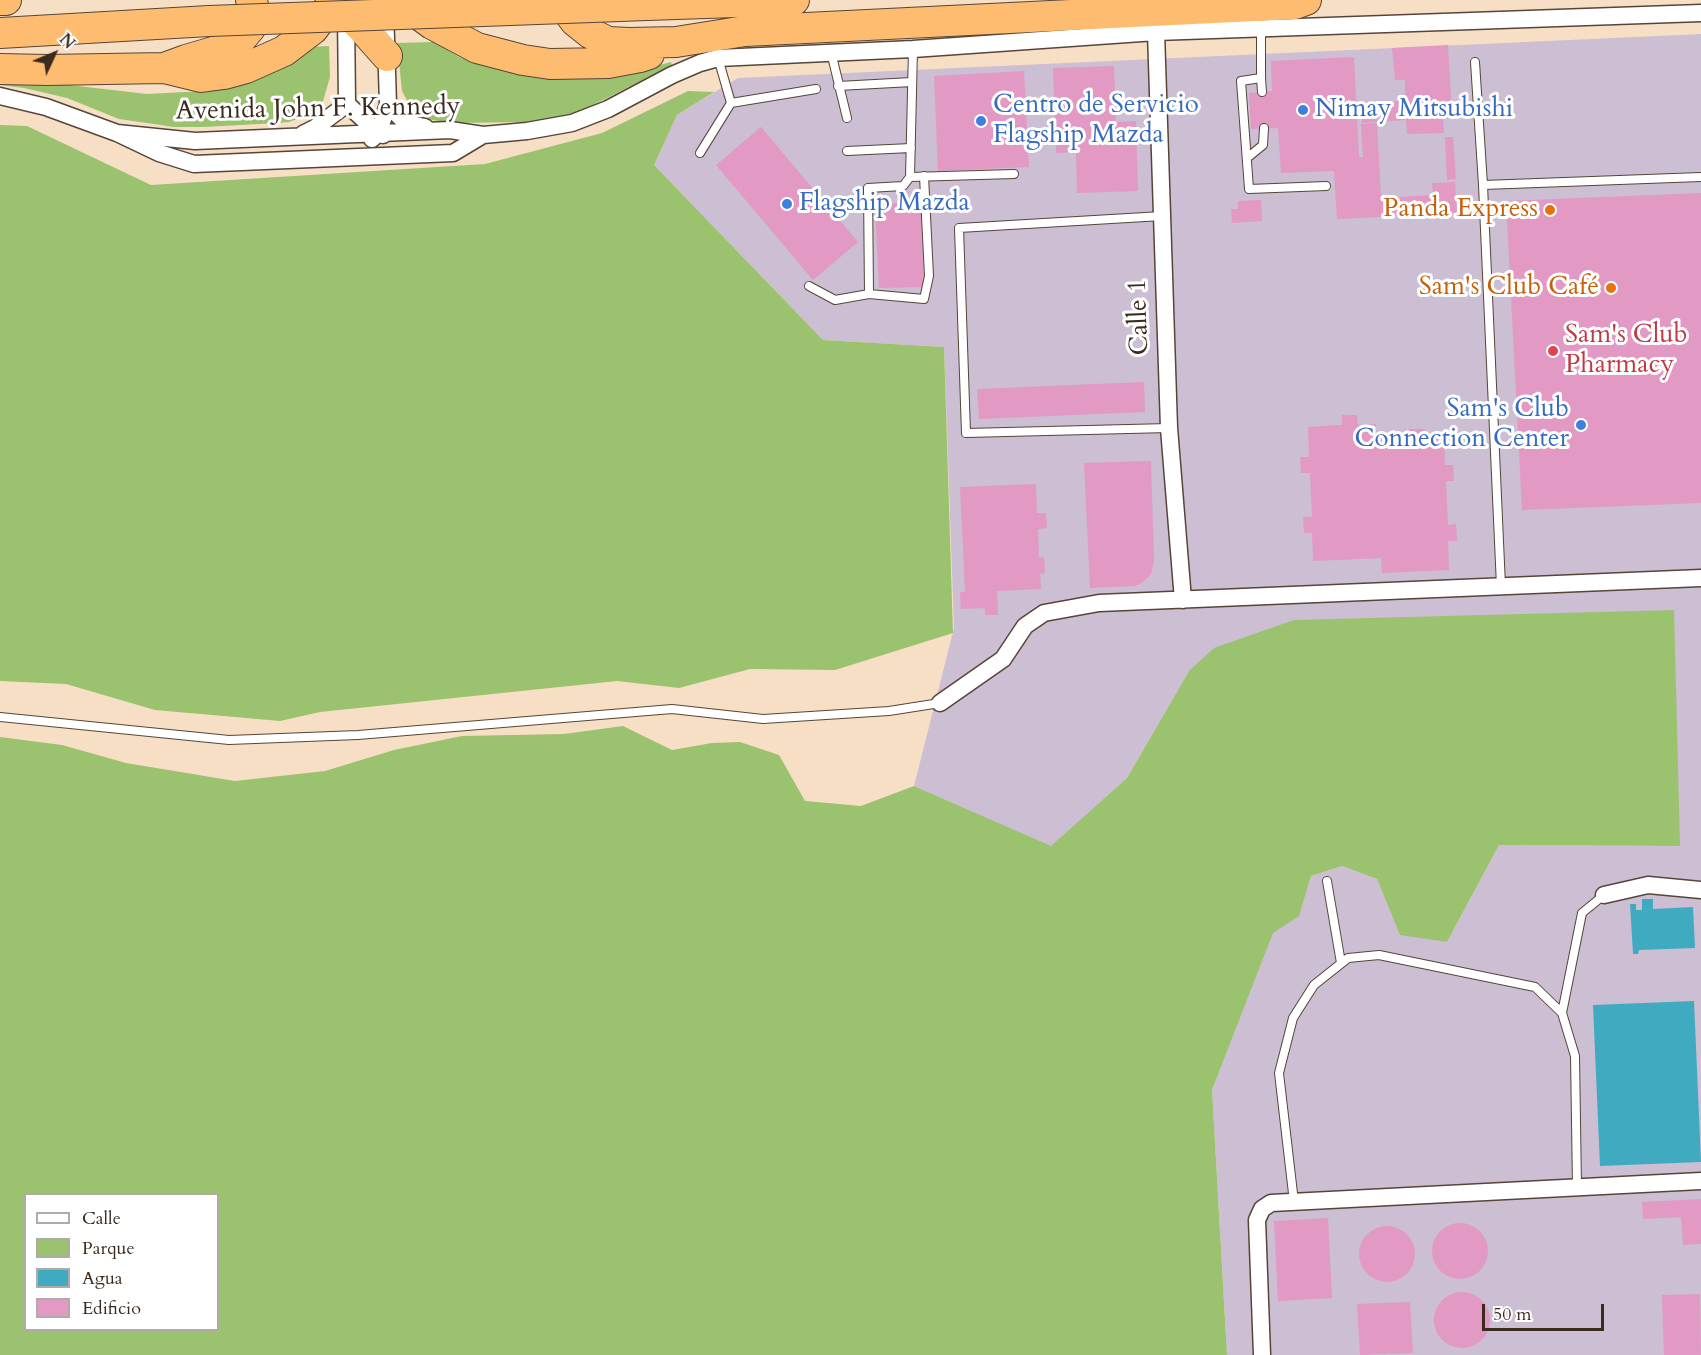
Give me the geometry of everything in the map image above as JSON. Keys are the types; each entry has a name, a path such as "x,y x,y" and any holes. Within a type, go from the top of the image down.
{"highway":[{"path":"0,0 6,0"},
{"path":"164,68 227,48 240,40 251,27 253,5 251,0"},
{"path":"564,0 566,9 575,21 590,33 608,42 676,42 745,31 1295,4 1306,0"},
{"path":"0,33 209,21 794,0"},
{"path":"361,9 387,56"},
{"path":"0,69 164,68 201,77 246,68 284,51 313,28 361,9 432,24 477,48 523,60 550,64 608,63 640,57 676,42"}],"street":[{"path":"296,137 315,128 347,104 361,9"},
{"name":"Avenida John F. Kennedy","path":"117,133 195,141 450,130 483,135 527,131 572,123 608,109 672,75 717,58 913,49 1156,32 1701,13"},
{"name":"Calle 1","path":"1156,32 1169,428 1183,600"},
{"path":"337,158 366,144 378,133 388,105 387,56"},
{"name":"Avenida John F. Kennedy","path":"0,96 46,107 117,133 159,153 194,164 453,153 483,135"},
{"path":"347,104 378,133 404,144 438,153"},
{"path":"388,105 401,118 415,125 450,130"},
{"path":"940,703 1004,659 1025,626 1044,613 1099,603 1701,578"},
{"path":"1604,895 1648,885 1701,890"},
{"path":"1262,1355 1257,1220 1262,1209 1270,1203 1701,1181"}],"lane":[{"path":"1261,29 1262,92"},
{"path":"869,294 868,188 903,186 910,177 913,49"},
{"path":"831,52 847,118"},
{"path":"717,58 731,103"},
{"path":"1475,62 1483,185 1501,586"},
{"path":"1261,78 1241,81 1249,189 1326,186"},
{"path":"838,86 912,82"},
{"path":"700,153 731,103 816,89"},
{"path":"1247,158 1263,145 1264,128"},
{"path":"847,151 911,148"},
{"path":"910,177 1014,174"},
{"path":"809,285 835,300 869,294 924,299 929,276 924,176"},
{"path":"1483,185 1701,177"},
{"path":"1162,216 958,228 966,433 1169,428"},
{"path":"0,717 229,740 358,735 672,709 763,718 889,711 940,703"},
{"path":"1327,881 1341,963"},
{"path":"1577,1187 1575,1056 1562,1013 1582,913 1604,895"},
{"path":"1294,1202 1279,1073 1293,1018 1314,985 1348,958 1379,955 1535,987 1562,1013"}],"shaded area":[{"path":"1701,34 1701,1355 1227,1355 1212,1090 1273,932 1299,915 1311,876 1342,866 1377,879 1400,934 1447,942 1499,845 1679,846 1189,671 1127,778 1051,847 914,786 954,628 944,347 823,340 654,165 677,115 738,78"}],"green space":[{"path":"434,42 459,57 477,64 529,76 645,69 671,62 672,65 587,108 560,118 529,122 449,123 427,119 418,114 410,106 402,91 397,43"},
{"path":"329,46 330,77 323,101 308,115 289,122 174,127 119,119 67,98 0,85 0,77 147,94 205,91 308,47"},
{"path":"688,91 714,92 677,115 654,165 823,340 944,347 953,633 835,670 750,669 679,688 617,681 320,712 280,721 155,710 66,684 0,681 0,125 27,126 151,185 485,164 602,133"},
{"path":"1674,610 1680,846 1499,845 1447,942 1400,935 1377,879 1342,866 1311,876 1299,916 1273,933 1212,1090 1227,1355 0,1355 0,737 62,745 126,763 235,781 325,771 394,750 462,736 564,734 623,726 672,750 712,743 740,742 779,755 805,801 861,806 914,786 1051,846 1127,778 1189,671 1214,648 1294,620"}],"water":[{"path":"1642,899 1653,899 1653,909 1693,907 1695,948 1639,950 1638,954 1633,954 1630,904 1636,904 1636,910 1642,910"},
{"path":"1694,1001 1701,1162 1600,1166 1593,1005"}],"building":[{"path":"1448,45 1452,115 1443,116 1444,133 1407,134 1406,120 1362,123 1361,103 1405,101 1405,80 1395,80 1392,48"},
{"name":"Nimay Mitsubishi","path":"1354,57 1359,157 1363,157 1361,124 1377,123 1381,198 1433,195 1432,183 1455,182 1457,213 1337,219 1334,171 1281,173 1278,128 1251,129 1249,93 1272,91 1271,61"},
{"path":"1114,66 1116,122 1136,121 1138,191 1077,193 1076,152 1056,153 1053,68"},
{"name":"Centro de Servicio Flagship Mazda","path":"1024,71 1029,167 938,171 934,76"},
{"name":"Flagship Mazda","path":"761,127 858,242 813,280 716,165"},
{"path":"1445,137 1453,137 1456,179 1447,180"},
{"path":"1701,193 1701,503 1522,510 1506,201"},
{"path":"1261,200 1262,221 1232,223 1231,209 1238,209 1238,201"},
{"path":"913,202 914,212 921,212 924,287 879,288 875,204"},
{"path":"1144,382 1145,412 979,419 977,389"},
{"path":"1342,415 1357,415 1358,425 1376,424 1376,439 1409,438 1408,429 1425,429 1425,437 1444,436 1445,465 1453,465 1454,481 1446,481 1448,525 1456,524 1457,541 1448,541 1449,570 1382,573 1381,558 1313,561 1312,533 1304,533 1303,517 1312,517 1310,473 1301,473 1300,457 1309,457 1308,427 1342,425"},
{"path":"1151,461 1154,561 1151,574 1135,586 1090,588 1084,463"},
{"path":"1036,484 1037,513 1046,513 1047,528 1038,529 1039,558 1044,557 1045,573 1040,574 1041,589 997,591 998,615 985,615 985,608 961,609 960,592 965,592 960,487"},
{"path":"1701,1199 1701,1244 1683,1245 1681,1217 1643,1219 1642,1202"},
{"path":"1328,1218 1332,1298 1278,1301 1274,1221"},
{"path":"1460,1223 1471,1225 1480,1231 1486,1240 1488,1251 1486,1262 1480,1271 1471,1277 1460,1279 1449,1277 1440,1271 1434,1262 1432,1251 1434,1240 1440,1231 1449,1225"},
{"path":"1387,1226 1398,1228 1407,1234 1413,1243 1415,1254 1413,1265 1407,1274 1398,1280 1387,1282 1376,1280 1367,1274 1361,1265 1359,1254 1361,1243 1367,1234 1376,1228"},
{"path":"1462,1292 1473,1294 1482,1300 1488,1309 1490,1320 1488,1331 1482,1340 1473,1346 1462,1348 1451,1346 1442,1340 1436,1331 1434,1320 1436,1309 1442,1300 1451,1294"},
{"path":"1700,1294 1701,1355 1664,1355 1662,1295"},
{"path":"1410,1302 1413,1353 1360,1355 1357,1304"}],"place":[{"name":"Nimay Mitsubishi","path":"1303,110"},
{"name":"Centro de Servicio Flagship Mazda","path":"981,121"},
{"name":"Flagship Mazda","path":"787,204"},
{"name":"Panda Express","path":"1550,210"},
{"name":"Sam's Club Café","path":"1611,288"},
{"name":"Sam's Club Pharmacy","path":"1553,351"},
{"name":"Sam's Club Connection Center","path":"1581,425"}]}
